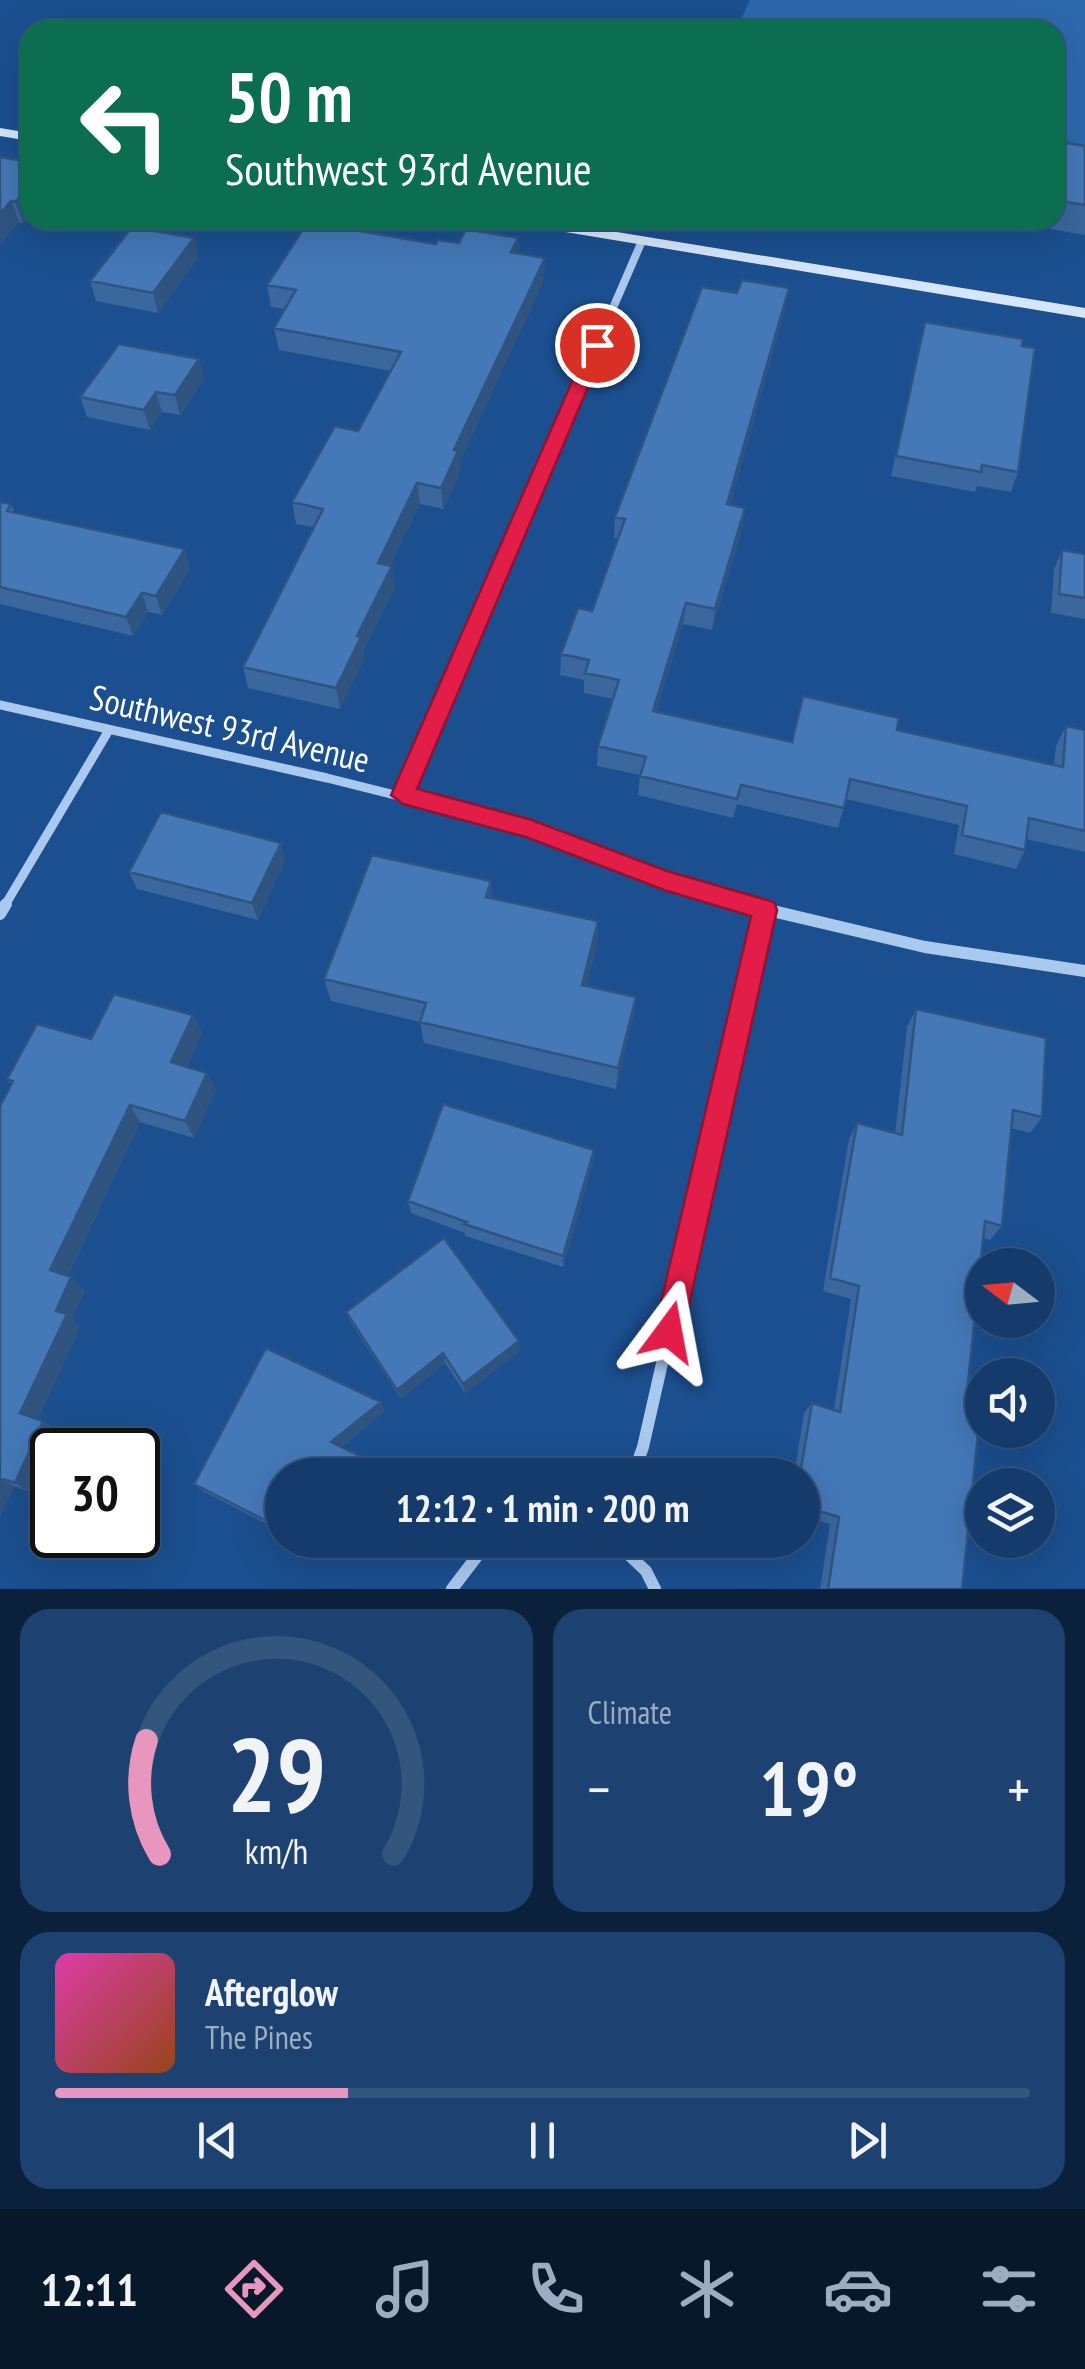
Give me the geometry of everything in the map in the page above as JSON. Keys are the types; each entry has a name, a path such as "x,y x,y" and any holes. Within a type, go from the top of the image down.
{"street":[{"path":"577,230 1085,312"},
{"path":"403,795 642,241"},
{"name":"Southwest 93rd Avenue","path":"0,705 403,795 529,828 664,880 765,910 1004,960 1085,971"},
{"path":"0,914 109,730"},
{"path":"638,1458 765,910"},
{"path":"452,1589 475,1558"},
{"path":"632,1558 646,1571 655,1589"}],"shaded area":[{"path":"750,0 1085,0 1085,161 1065,158 1065,20 741,20"}],"building":[{"path":"1065,143 1085,146 1085,205 1065,202"},
{"path":"0,157 20,160 20,196 0,214"},
{"path":"130,230 194,238 153,293 90,281"},
{"path":"303,230 355,230 436,244 438,240 459,243 466,230 472,230 518,238 511,252 545,258 454,450 458,451 441,488 417,483 378,563 392,566 336,688 243,667 323,509 292,502 335,426 358,431 401,352 274,328 296,290 267,285"},
{"path":"742,280 789,288 727,504 745,508 715,609 686,603 653,711 792,742 803,696 899,718 897,730 1063,767 1066,726 1085,730 1085,831 1029,818 1025,850 962,835 967,806 850,779 844,808 741,785 737,799 640,776 646,757 598,746 619,680 585,673 589,660 561,654 578,608 592,611 625,519 615,517 702,287 737,293"},
{"path":"925,322 1023,339 1022,346 1035,348 1018,472 982,465 981,472 896,456"},
{"path":"119,344 199,359 175,395 156,392 144,410 80,397"},
{"path":"0,502 11,504 7,511 185,549 156,596 142,593 126,617 0,587"},
{"path":"1062,550 1085,554 1085,598 1059,594"},
{"path":"161,812 281,843 252,903 129,872"},
{"path":"372,855 491,881 486,897 598,921 582,985 636,997 618,1068 420,1022 426,1003 324,979"},
{"path":"114,994 193,1015 171,1062 207,1073 185,1121 130,1105 50,1270 71,1277 56,1311 67,1314 20,1413 43,1421 40,1428 30,1428 30,1450 15,1483 0,1478 0,1106 13,1081 7,1079 37,1024 91,1039"},
{"path":"916,1009 1046,1038 1042,1117 1013,1110 1002,1226 985,1221 982,1248 965,1248 965,1338 973,1338 971,1358 965,1358 965,1448 977,1448 975,1468 965,1468 962,1589 828,1589 839,1517 820,1511 820,1458 803,1458 812,1403 840,1412 859,1286 830,1278 857,1123 902,1135"},
{"path":"443,1104 594,1150 563,1256 408,1201"},
{"path":"444,1238 519,1341 463,1384 443,1353 397,1390 346,1312"},
{"path":"266,1348 381,1402 331,1442 364,1458 265,1458 265,1520 194,1484"}],"route":[{"path":"597,345 403,795 529,828 664,880 765,910 669,1332"}]}
